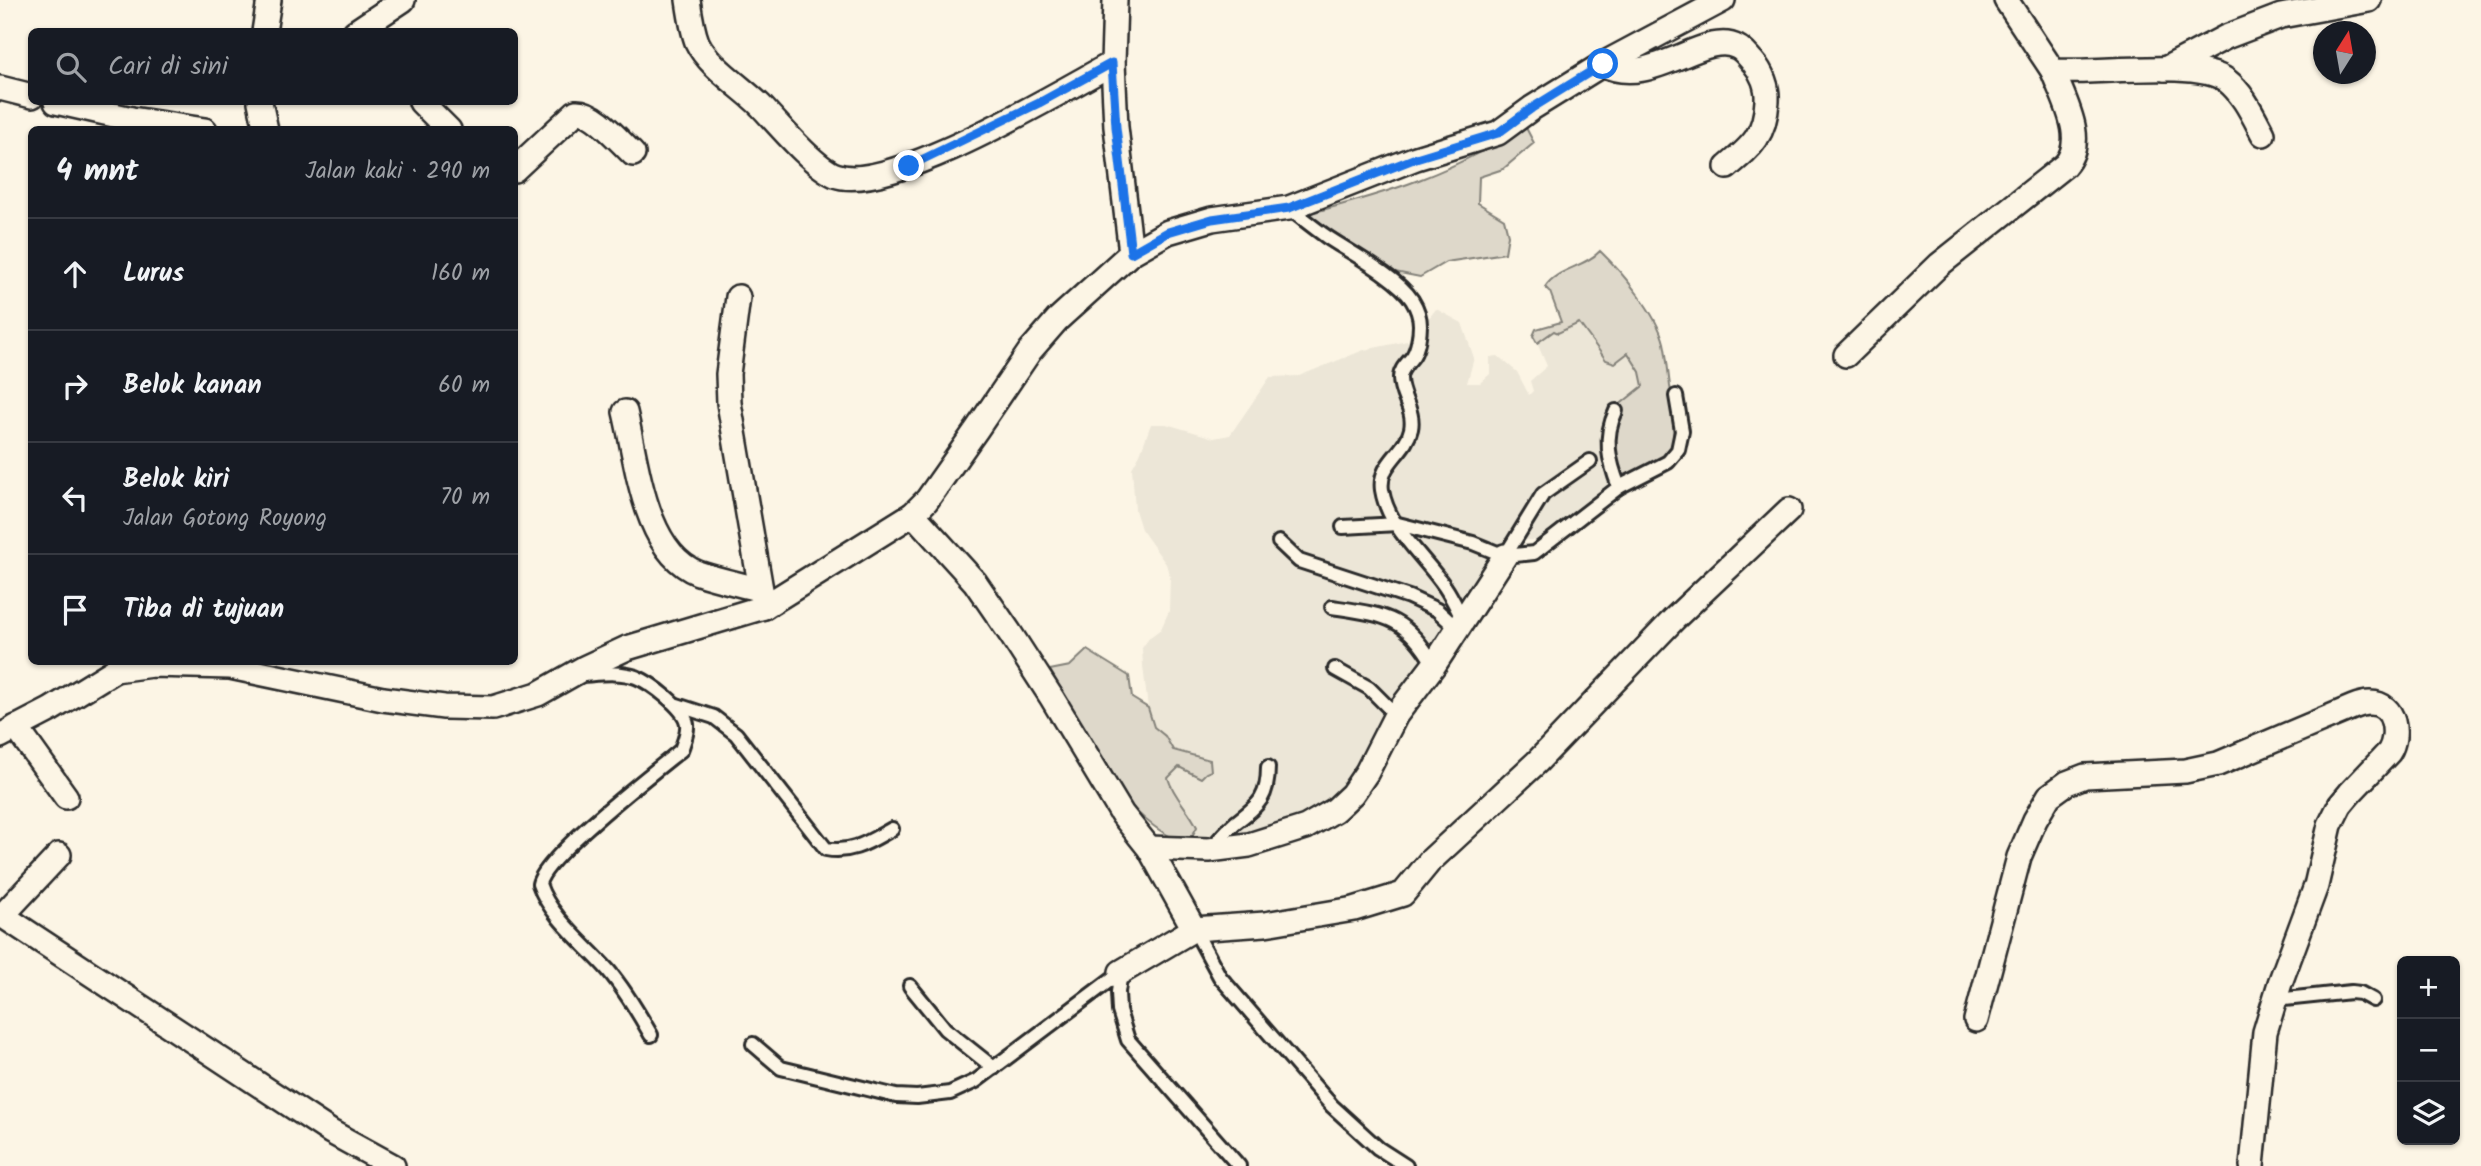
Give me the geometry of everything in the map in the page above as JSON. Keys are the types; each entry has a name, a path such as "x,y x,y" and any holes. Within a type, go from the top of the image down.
{"street":[{"path":"265,28 269,0"},
{"path":"688,0 698,43 708,58 823,168 843,177 872,175 909,166 1027,109 1112,63"},
{"path":"1115,0 1112,63 1116,127 1131,253"},
{"path":"1846,355 1939,265 2072,157 2076,148 2073,127 2053,71 2006,0"},
{"path":"2165,69 2226,37 2281,16 2369,0"},
{"path":"66,797 8,731 50,710 118,666 230,667 383,699 444,707 493,708 538,694 627,649 762,599 913,514 977,429 1030,351 1057,320 1131,253 1168,232 1212,219 1289,208 1416,158 1498,133 1532,108 1603,64 1715,2"},
{"path":"366,28 398,3"},
{"path":"1603,64 1613,70 1632,72 1718,44 1736,46 1744,51 1758,69 1768,92 1766,113 1760,136 1754,145 1727,167"},
{"path":"2053,71 2165,69 2196,71 2224,79 2238,91 2263,134"},
{"path":"0,88 28,95"},
{"path":"69,105 178,126"},
{"path":"261,105 265,126"},
{"path":"420,105 426,126"},
{"path":"422,105 445,126"},
{"path":"518,166 576,112 591,116 633,154"},
{"path":"738,297 728,374 729,403 762,599"},
{"path":"625,412 650,516 659,537 675,556 696,572 762,599"},
{"path":"1121,972 1194,929 1265,924 1354,909 1403,894 1430,861 1537,762 1674,619 1789,510"},
{"path":"913,514 975,582 1052,698 1122,814 1149,848 1194,929"},
{"path":"1149,848 1209,850 1249,845 1306,827 1335,810 1352,794 1396,715 1434,665 1505,556"},
{"path":"1976,1020 2019,857 2049,796 2067,783 2085,776 2185,771 2218,764 2353,706 2376,704 2389,714 2393,722 2396,731 2395,743 2340,805 2330,825 2316,886 2265,1032 2252,1166"},
{"path":"59,855 1,915 331,1132 393,1166"}],"lane":[{"path":"1279,542 1299,561 1409,597 1437,610 1452,624 1460,625 1446,588 1398,524 1385,499 1382,481 1389,462 1408,440 1411,429 1412,416 1400,380 1401,372 1415,354 1420,332 1418,311 1411,298 1376,268 1327,237 1289,208"},
{"path":"1343,527 1398,524 1473,543 1505,556 1534,553 1619,487 1668,463 1678,450 1682,431 1676,396"},
{"path":"1616,411 1607,437 1610,463 1619,487"},
{"path":"1505,556 1543,494 1590,461"},
{"path":"1332,607 1374,613 1392,620 1414,634 1434,665"},
{"path":"1335,669 1369,688 1396,715"},
{"path":"571,675 635,677 677,705 714,717 736,734 826,849 838,852 856,849 892,829"},
{"path":"651,1035 630,998 560,918 539,884 546,870 574,841 681,750 687,733 687,720 677,705"},
{"path":"1209,850 1234,824 1254,809 1268,782 1268,767"},
{"path":"1194,929 1220,977 1332,1106 1378,1148 1406,1166"},
{"path":"753,1044 781,1068 896,1096 917,1097 950,1093 976,1081 1121,972"},
{"path":"1121,972 1119,1011 1128,1040 1177,1099 1239,1166"},
{"path":"910,986 945,1029 993,1068"},
{"path":"2275,1000 2351,992 2360,993 2373,1000"}],"shaded area":[{"path":"1524,124 1534,143 1503,169 1479,177 1478,203 1504,219 1508,235 1505,253 1446,262 1420,277 1395,272 1307,214 1420,180 1474,156"},
{"path":"1600,251 1638,294 1654,319 1665,348 1673,403 1674,429 1670,455 1627,478 1621,476 1613,450 1618,406 1643,386 1640,372 1628,353 1615,363 1606,360 1579,323 1558,333 1554,331 1537,343 1533,336 1536,329 1561,322 1550,292 1545,287 1556,276 1594,257"},
{"path":"1436,309 1462,323 1474,358 1467,383 1480,383 1490,374 1490,357 1498,356 1517,372 1529,395 1533,391 1530,381 1547,366 1537,343 1554,331 1566,330 1579,322 1606,360 1628,353 1640,372 1643,386 1618,406 1621,476 1606,492 1546,541 1510,539 1361,773 1327,808 1242,837 1190,840 1197,827 1172,792 1168,778 1179,767 1201,778 1211,772 1210,760 1173,750 1165,736 1154,727 1148,708 1143,666 1142,648 1150,637 1161,629 1169,611 1170,577 1166,564 1141,529 1135,510 1132,468 1151,424 1166,424 1214,438 1230,435 1270,377 1299,376 1364,350 1412,340"},
{"path":"1087,650 1129,676 1132,698 1148,708 1154,727 1165,736 1173,750 1210,760 1211,771 1201,778 1179,767 1168,778 1197,827 1190,840 1182,840 1163,832 1129,804 1050,670 1070,666"}],"route":[{"path":"909,166 1039,103 1112,63 1116,127 1131,253 1168,232 1212,219 1289,208 1416,158 1498,133 1532,108 1603,64"}]}
